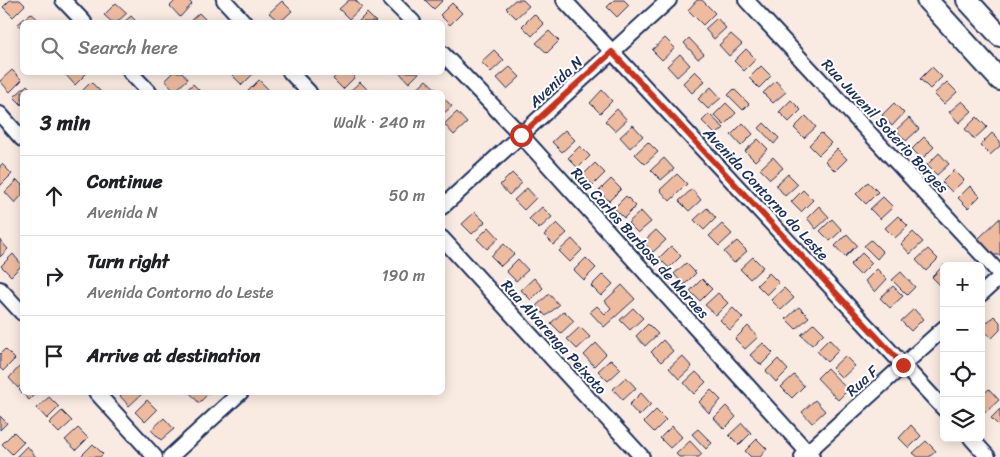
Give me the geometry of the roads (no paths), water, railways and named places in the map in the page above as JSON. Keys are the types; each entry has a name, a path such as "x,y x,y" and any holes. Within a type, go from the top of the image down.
{"street":[{"path":"63,0 82,20"},
{"path":"224,0 242,20"},
{"path":"392,0 411,20"},
{"name":"Avenida Contorno do Leste","path":"564,0 940,405"},
{"name":"Avenida N","path":"445,204 669,0"},
{"name":"Rua Juvenil Soterio Borges","path":"746,0 1000,276"},
{"path":"926,0 1000,80"},
{"path":"967,0 996,25"},
{"name":"Rua Carlos Barbosa de Moraes","path":"445,56 521,135 807,455"},
{"path":"133,75 147,90"},
{"path":"293,75 307,90"},
{"path":"0,114 20,137"},
{"name":"Rua Alvarenga Peixoto","path":"445,241 642,457"},
{"path":"985,290 1000,276"},
{"path":"0,289 20,311"},
{"name":"Rua F","path":"807,455 940,332"},
{"path":"99,395 155,457"},
{"path":"170,457 238,395"},
{"path":"975,442 988,457"}]}
